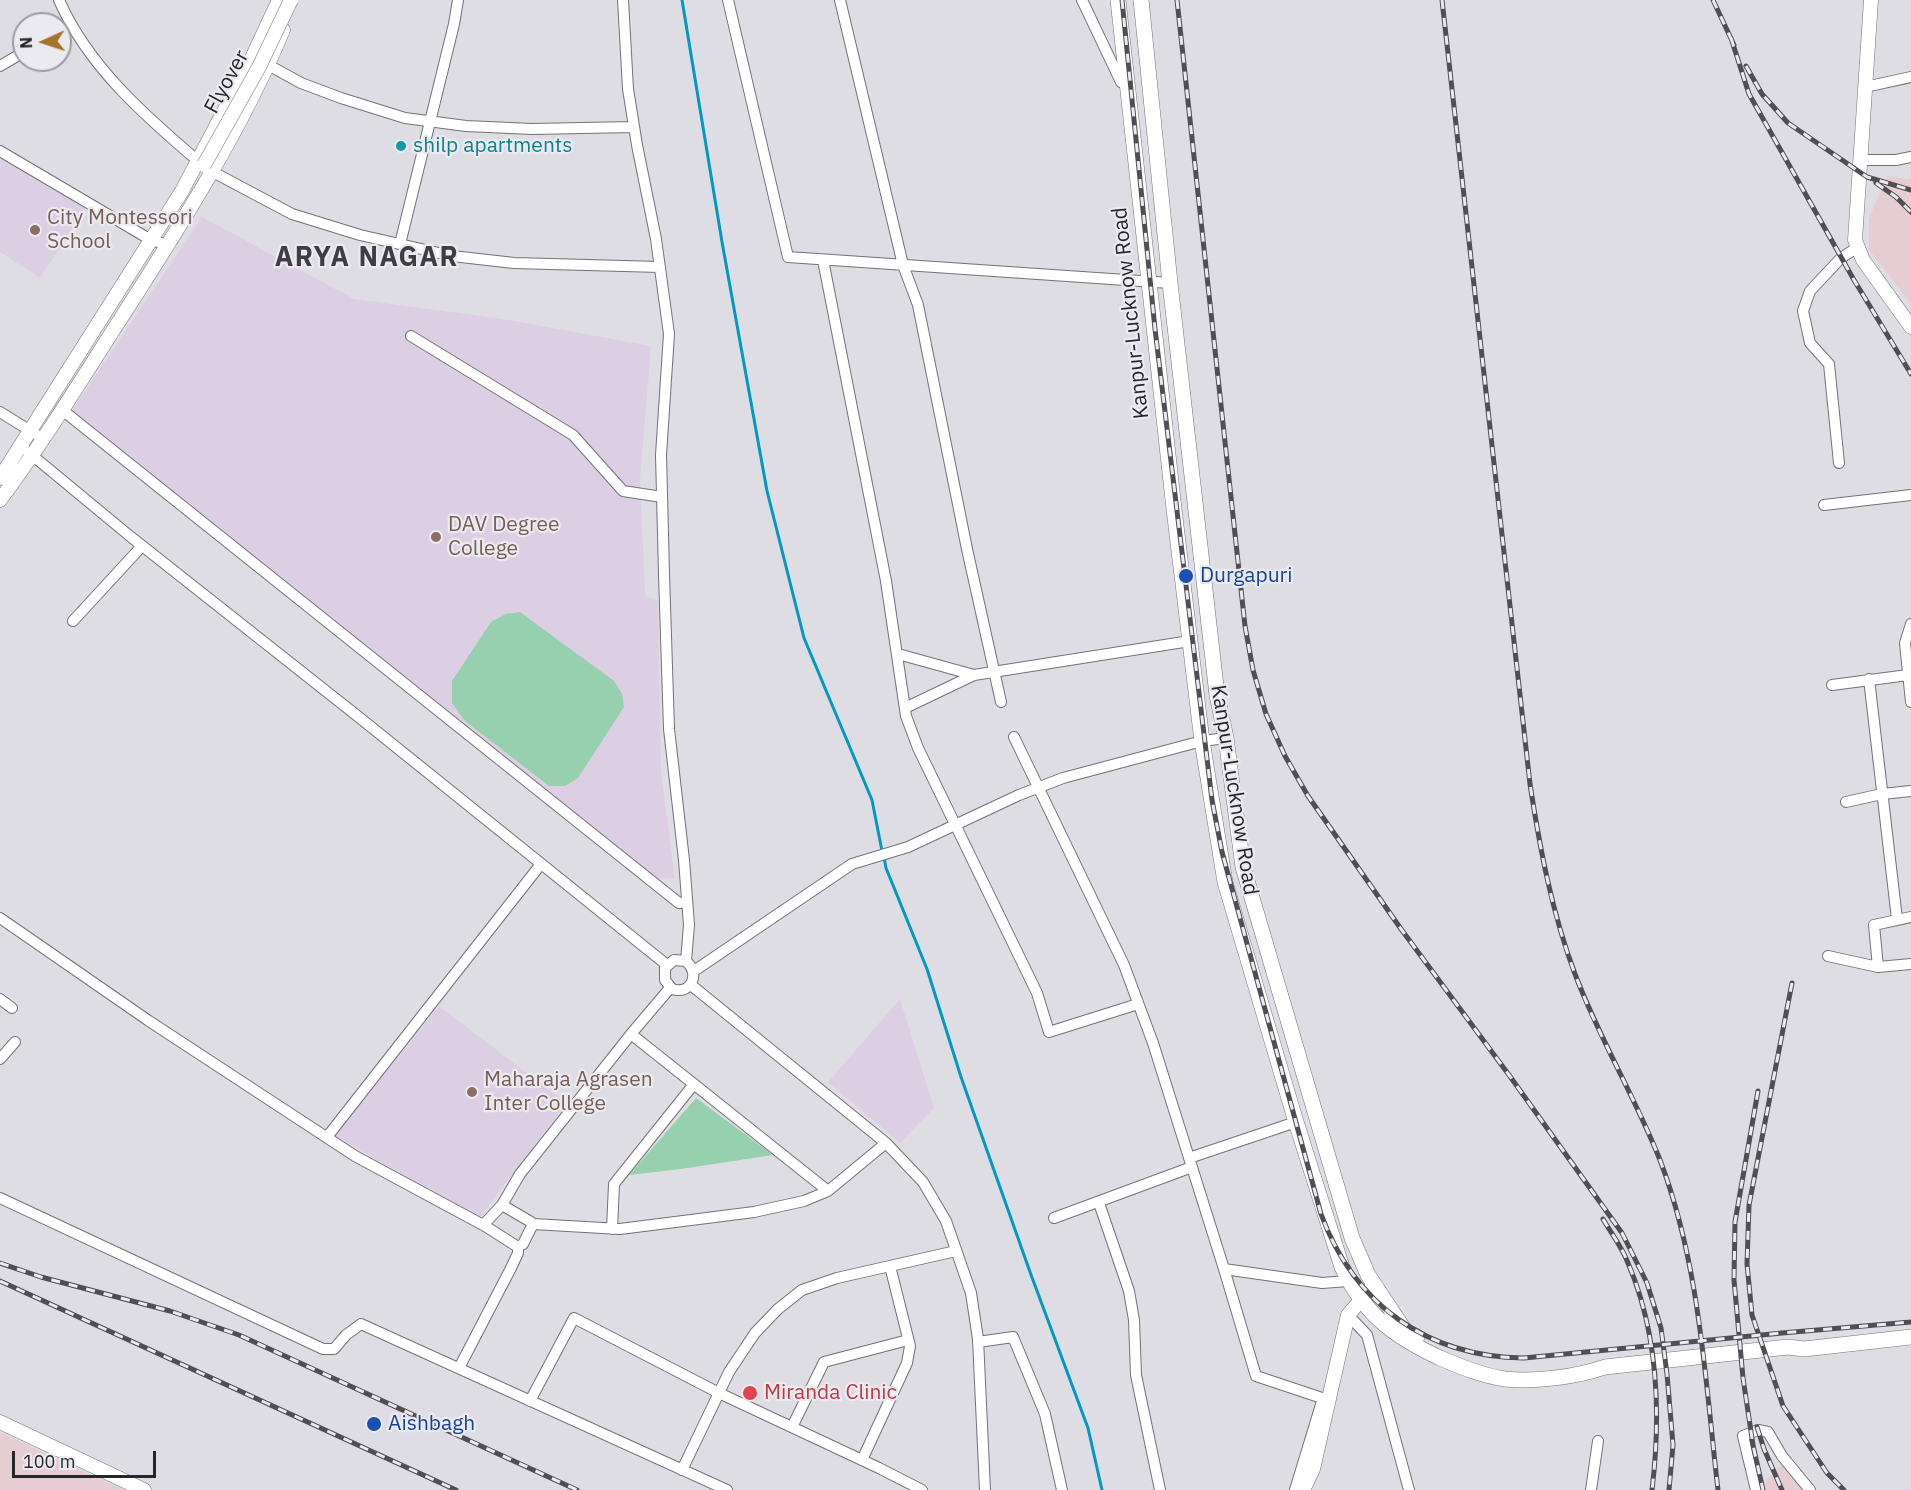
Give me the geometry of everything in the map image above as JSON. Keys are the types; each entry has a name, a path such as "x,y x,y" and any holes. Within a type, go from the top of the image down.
{"main road":[{"path":"36,435 61,410 192,205 205,166 279,0"},
{"name":"Flyover","path":"180,195 195,181 205,166 260,67 291,0"},
{"path":"0,500 26,450 151,240 180,195 205,166 269,65 296,0"},
{"name":"Kanpur-Lucknow Road","path":"1118,0 1190,641 1225,882 1296,1122 1348,1281 1373,1313 1394,1332 1419,1348 1480,1374 1504,1379 1530,1380 1588,1373 1605,1367 1788,1347"},
{"name":"Kanpur-Lucknow Road","path":"1141,0 1170,283 1218,695 1243,867 1352,1238 1368,1275 1405,1331 1483,1365 1509,1370 1589,1364 1605,1367"},
{"path":"1870,0 1855,240 1863,260 1911,327"},
{"name":"Flyover","path":"192,205 195,181"},
{"path":"0,478 26,450"},
{"path":"1303,1490 1313,1469 1326,1399 1348,1315 1374,1285"},
{"path":"1788,1347 1805,1340 1911,1329"},
{"path":"1788,1347 1804,1349 1911,1337"},
{"path":"0,1422 144,1490"}],"street":[{"path":"400,244 458,0"},
{"path":"623,0 628,89 660,267 669,334 661,454 662,497 669,729 689,925 686,961"},
{"path":"728,0 788,257 1170,283"},
{"path":"840,0 903,265 918,305 967,549 1001,702"},
{"path":"1082,0 1121,82 1126,83"},
{"path":"72,34 113,83 151,121 205,166 292,214 360,235 452,256 514,263 660,267"},
{"path":"253,56 301,83 405,118 465,126 532,129 634,127"},
{"path":"1865,87 1911,77"},
{"path":"0,152 151,240 168,245"},
{"path":"1861,160 1896,160 1911,157"},
{"path":"1839,463 1829,364 1810,343 1803,311 1810,291 1841,258 1858,247"},
{"path":"824,260 886,581 906,716 918,748 1037,993 1049,1032 1138,1004"},
{"path":"411,336 573,435 623,491 662,497"},
{"path":"61,410 679,903 687,902"},
{"path":"0,412 36,435"},
{"path":"26,450 142,546 667,965"},
{"path":"1824,505 1911,497"},
{"path":"73,621 142,546"},
{"path":"1911,625 1905,643 1911,702"},
{"path":"905,708 974,675 1190,641"},
{"path":"898,654 974,675"},
{"path":"1832,685 1908,675"},
{"path":"1869,680 1897,919"},
{"path":"1014,736 1124,965 1153,1043 1256,1376 1326,1399 1295,1490"},
{"path":"694,970 852,864 908,847 1063,778 1203,741 1226,738"},
{"path":"1846,802 1882,794 1911,791"},
{"path":"327,1137 540,864"},
{"path":"1878,967 1874,925 1911,917"},
{"path":"0,918 149,1022 355,1156 485,1226 518,1248"},
{"path":"1828,956 1878,967 1911,964"},
{"path":"674,960 686,961 694,970 695,976 691,985 684,990 670,988 664,974 667,965 674,960"},
{"path":"691,985 886,1143 923,1182 946,1221 970,1293 978,1342 986,1490"},
{"path":"485,1226 485,1223 502,1205 520,1174 670,988"},
{"path":"0,999 12,1008"},
{"path":"631,1034 828,1191"},
{"path":"0,1059 15,1042"},
{"path":"612,1229 614,1184 694,1084"},
{"path":"1054,1218 1099,1203 1190,1163 1296,1122"},
{"path":"502,1205 531,1221 532,1224 612,1229 754,1212 804,1201 828,1191 886,1143"},
{"path":"0,1198 323,1348 334,1349 346,1335 361,1324 727,1490"},
{"path":"1099,1203 1129,1291 1134,1320 1136,1375 1160,1490"},
{"path":"459,1368 512,1268 518,1248 523,1244 532,1224"},
{"path":"682,1470 729,1372 755,1333 778,1309 802,1290 837,1278 956,1251"},
{"path":"862,1460 907,1363 910,1346 890,1266"},
{"path":"1224,1269 1322,1283 1348,1281"},
{"path":"1348,1315 1367,1335 1408,1490"},
{"path":"530,1401 574,1318 719,1393 922,1490"},
{"path":"978,1342 1012,1337 1045,1414 1062,1490"},
{"path":"792,1427 824,1362 908,1340"},
{"path":"1756,1490 1743,1436 1758,1430 1768,1432 1782,1456 1810,1490"},
{"path":"1590,1490 1598,1441"}],"shaded area":[{"name":"City Montessori School","path":"11,158 86,207 40,278 0,252 0,159"},
{"path":"1887,176 1911,179 1911,304 1869,250 1869,218"},
{"name":"DAV Degree College","path":"202,217 354,299 503,319 651,346 640,479 645,595 658,601 661,773 675,878 657,879 71,412"},
{"path":"900,999 934,1108 900,1143 828,1082"},
{"path":"439,1006 566,1103 480,1217 334,1136"},
{"path":"0,1432 123,1490 0,1490"},
{"path":"1784,1462 1804,1490 1756,1490"}],"green space":[{"path":"520,612 614,681 622,694 624,707 578,778 565,786 549,786 465,721 452,703 452,681 491,622 506,614"},
{"path":"696,1098 773,1155 629,1175"}],"waterway":[{"path":"682,0 722,242 767,491 804,638 872,800 882,851"},
{"path":"884,857 886,868 927,969 961,1077 1088,1428 1102,1490"}],"railway":[{"path":"1122,0 1155,329 1212,800 1222,852 1321,1214 1335,1246 1353,1274 1374,1299 1398,1319 1426,1336 1456,1348 1489,1355 1524,1358 1911,1322"},
{"path":"1177,0 1245,626 1253,670 1266,714 1285,756 1308,796 1401,929 1622,1233 1647,1283 1661,1328 1673,1445 1669,1490"},
{"path":"1442,0 1530,784 1538,833 1553,904 1575,974 1660,1160 1684,1240 1699,1323 1718,1490"},
{"path":"1713,0 1734,45"},
{"path":"1731,38 1749,94 1854,280 1911,374"},
{"path":"1746,66 1762,94 1788,123 1867,177 1911,190"},
{"path":"1876,183 1896,197 1911,212"},
{"path":"1792,983 1749,1205 1747,1264 1752,1315 1783,1406 1827,1473 1844,1490"},
{"path":"1758,1091 1735,1222 1734,1280 1743,1378 1753,1445 1763,1490"},
{"path":"1603,1219 1628,1263 1646,1317 1655,1375 1656,1433 1652,1490"},
{"path":"0,1263 41,1277 170,1311 239,1335 577,1490"},
{"path":"0,1281 456,1490"},
{"path":"1757,1427 1782,1490"}],"place":[{"name":"shilp apartments","path":"401,146"},
{"name":"City Montessori School","path":"35,230"},
{"name":"DAV Degree College","path":"436,537"},
{"name":"Durgapuri","path":"1186,576"},
{"name":"Maharaja Agrasen Inter College","path":"472,1092"},
{"name":"Miranda Clinic","path":"750,1393"},
{"name":"Aishbagh","path":"374,1424"}],"district":[{"name":"ARYA NAGAR","path":"367,258"}]}
